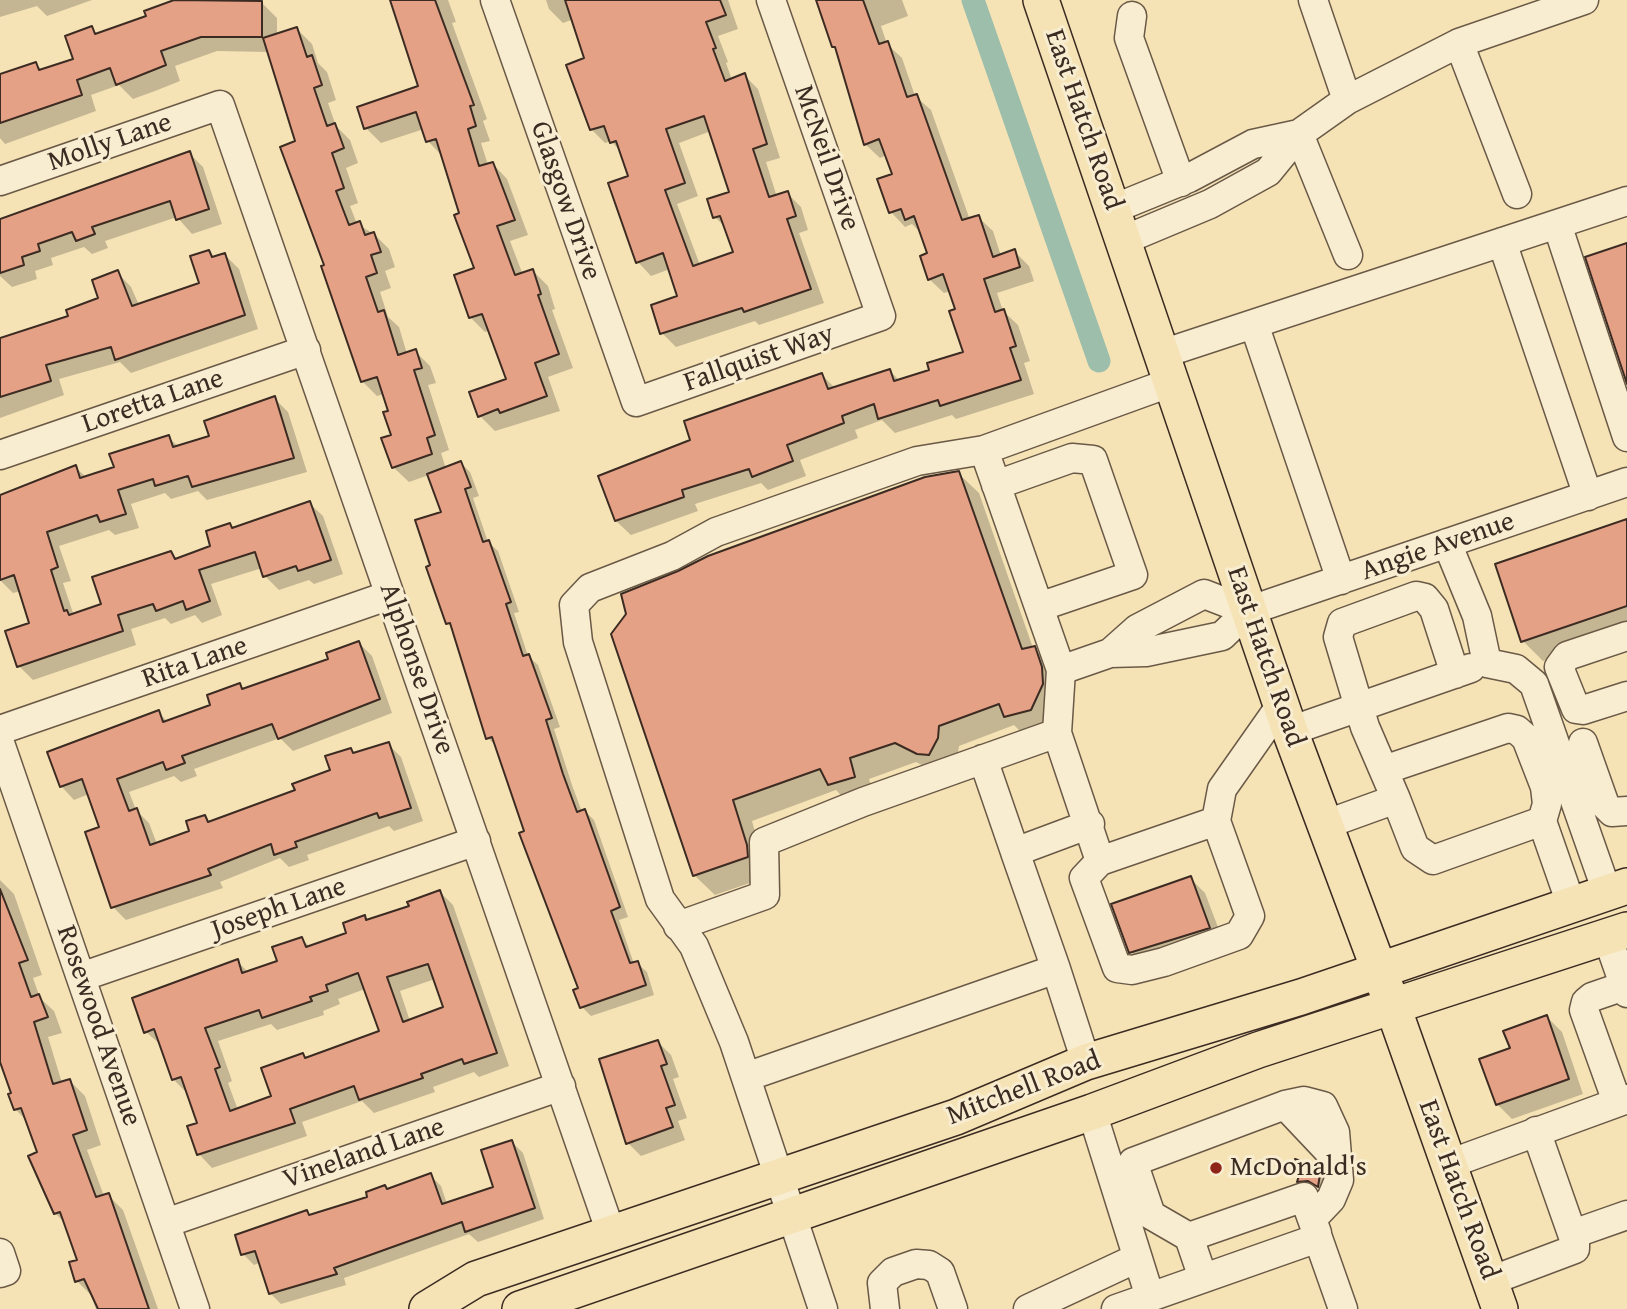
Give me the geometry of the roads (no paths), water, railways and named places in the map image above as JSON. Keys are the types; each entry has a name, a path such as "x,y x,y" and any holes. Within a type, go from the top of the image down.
{"main road":[{"name":"East Hatch Road","path":"1041,0 1285,718 1393,1007 1495,1295"},
{"name":"Mitchell Road","path":"427,1309 476,1279 956,1117 1086,1062 1252,1013 1617,889"},
{"name":"Mitchell Road","path":"520,1309 1092,1112 1258,1050 1617,933"}],"street":[{"name":"Glasgow Drive","path":"495,0 636,402"},
{"name":"McNeil Drive","path":"771,0 881,316"},
{"path":"1313,0 1347,100"},
{"path":"1119,224 1210,204 1268,172 1299,134 1347,100 1459,43 1584,0"},
{"path":"1132,16 1129,38 1181,182"},
{"path":"1459,43 1517,194"},
{"name":"Molly Lane","path":"0,181 220,105"},
{"name":"Alphonse Drive","path":"220,105 611,1233"},
{"path":"1119,224 1181,182 1253,144 1299,134"},
{"path":"1299,134 1348,255"},
{"path":"823,1309 746,1077 694,946 660,899 578,642 574,605 590,588 672,556 716,532 916,461 984,450 1167,368 1254,324 1627,201"},
{"path":"1557,224 1627,437"},
{"path":"1502,242 1588,496"},
{"name":"Fallquist Way","path":"636,402 881,316"},
{"path":"1254,324 1341,580"},
{"name":"Loretta Lane","path":"0,455 306,350"},
{"path":"984,450 1061,670 1057,733 1090,824 1100,862"},
{"path":"996,485 1072,458 1093,460 1133,575 1039,607"},
{"name":"Angie Avenue","path":"1248,611 1627,482"},
{"path":"1447,543 1478,616 1488,663"},
{"path":"1061,670 1110,653 1146,652 1222,636 1248,611 1205,593 1137,629 1110,653"},
{"name":"Rita Lane","path":"0,730 390,595"},
{"path":"1455,674 1434,609 1425,598 1416,596 1345,620 1338,637 1359,707 1415,849 1433,860 1542,821"},
{"path":"1627,636 1567,656 1559,667 1576,709 1583,710 1627,696"},
{"path":"1216,821 1100,862 1084,878 1117,968 1132,970 1164,962 1239,935 1250,916 1216,821 1222,789 1285,718 1359,707 1488,663 1516,669 1534,684 1617,889"},
{"path":"1384,770 1508,729 1517,730 1526,738 1545,787 1547,804 1542,821 1571,904"},
{"path":"678,926 765,895 764,842 1057,733"},
{"name":"Rosewood Avenue","path":"0,743 195,1309"},
{"path":"1583,743 1605,805 1612,812 1627,811"},
{"path":"984,759 1086,1062"},
{"path":"1324,825 1396,799"},
{"path":"1015,852 1090,824"},
{"name":"Joseph Lane","path":"81,977 477,841"},
{"path":"1449,1164 1622,1101 1584,1010 1586,1002 1592,997 1626,988 1617,933"},
{"path":"746,1077 1056,969"},
{"name":"Vineland Lane","path":"166,1223 561,1086"},
{"path":"1116,1309 1202,1278 1315,1228 1339,1180 1335,1132 1323,1106 1304,1101 1285,1105 1133,1162 1152,1215 1189,1237 1202,1278"},
{"path":"1092,1112 1150,1297"},
{"path":"1495,1295 1575,1249 1573,1234 1536,1131"},
{"path":"1189,1237 1304,1197 1343,1309"},
{"path":"1573,1234 1627,1215"},
{"path":"0,1253 6,1271 0,1273"},
{"path":"1028,1309 1137,1258"},
{"path":"885,1309 882,1283 893,1272 916,1264 929,1265 940,1272 953,1309"}],"waterway":[{"path":"973,0 1099,361"}],"place":[{"name":"McDonald's","path":"1216,1168"}]}
